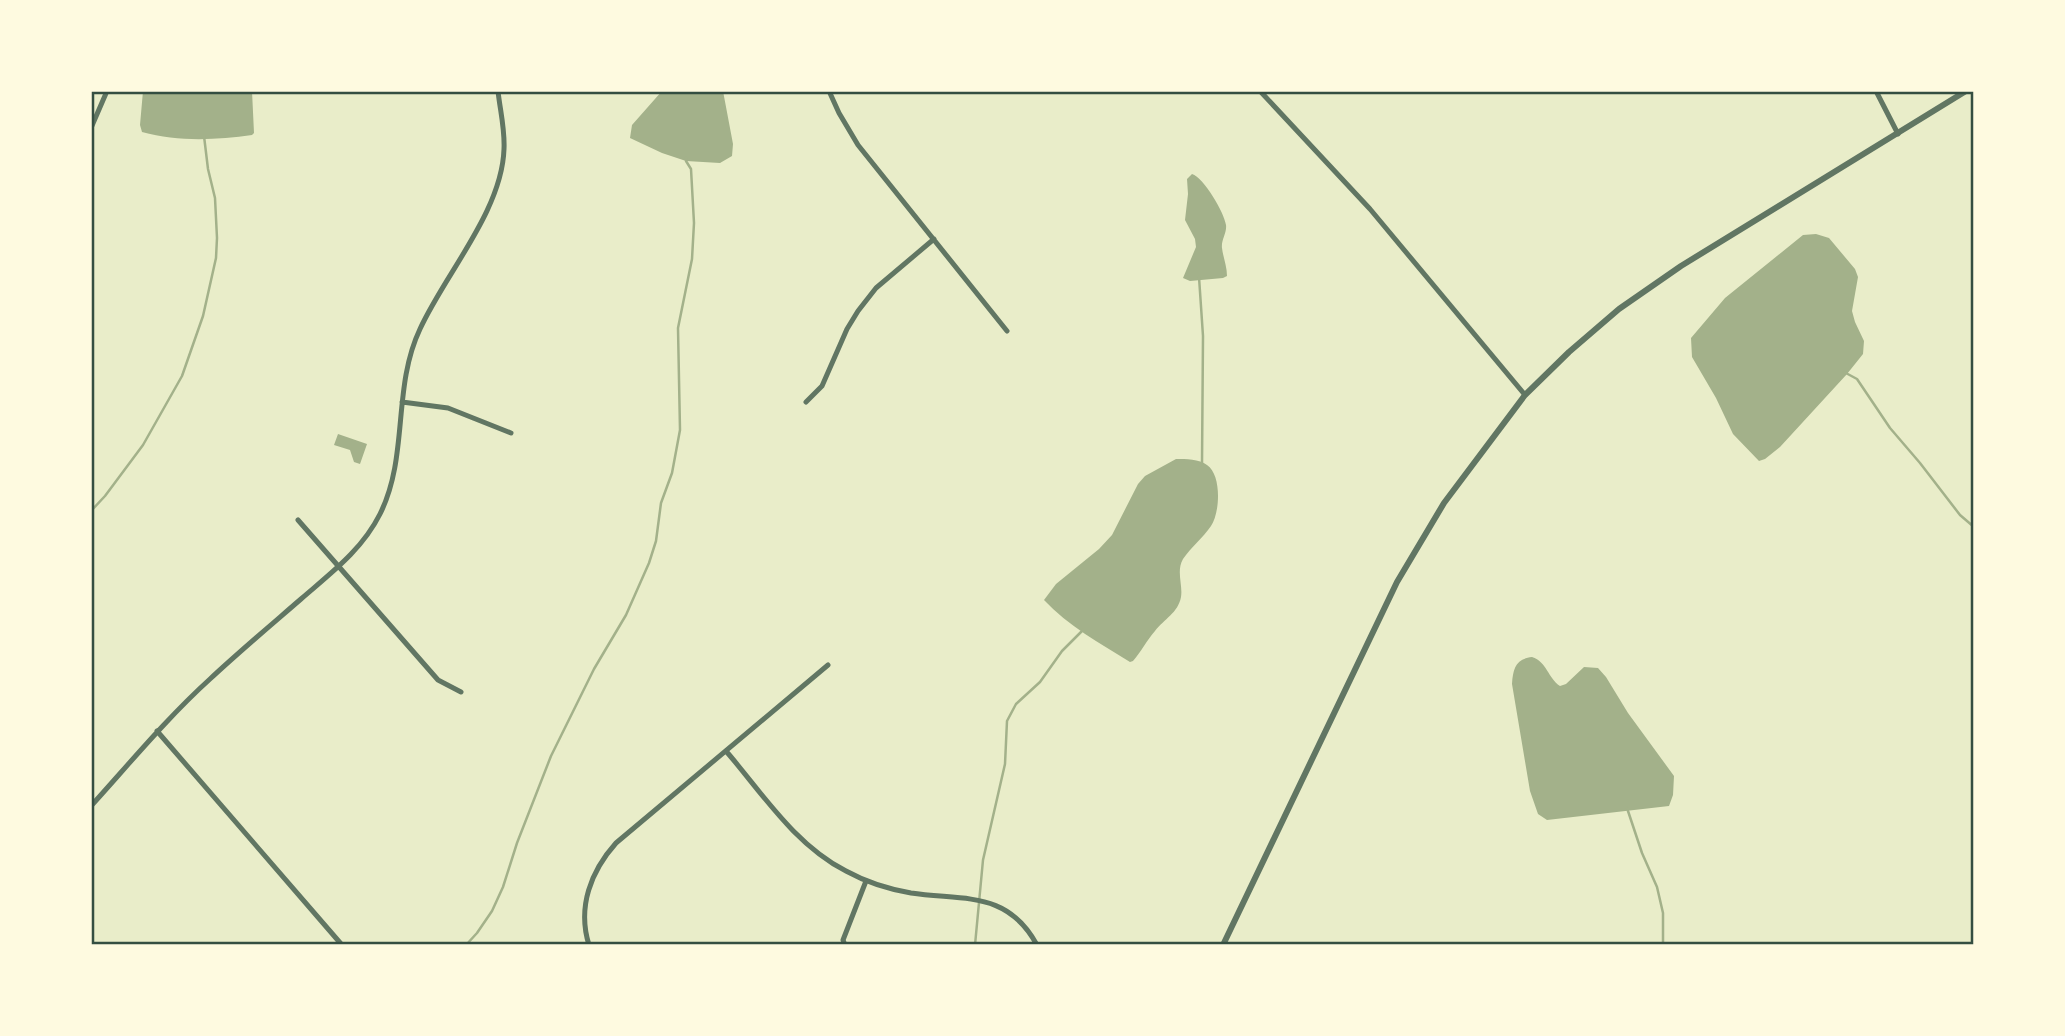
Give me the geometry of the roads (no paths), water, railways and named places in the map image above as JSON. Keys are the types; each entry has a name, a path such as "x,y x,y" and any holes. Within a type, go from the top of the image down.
{"street":[{"path":"91,128 107,91"},
{"path":"91,806 157,731 209,679 339,566 368,534 386,500 395,467 406,370 417,335 488,208 500,174 504,143 498,91"},
{"path":"829,91 858,145 1006,331"},
{"path":"1260,91 1370,209 1525,395"},
{"path":"1876,91 1898,134"},
{"path":"1223,945 1397,582 1444,503 1525,395 1579,344 1640,294 1966,91"},
{"path":"806,402 822,386 847,329 869,297 934,239"},
{"path":"402,402 447,408 511,433"},
{"path":"298,520 438,680 461,692"},
{"path":"589,945 584,913 588,890 597,866 616,842 828,665"},
{"path":"157,731 342,945"},
{"path":"726,751 804,841 828,860 866,881 904,892 989,902 1009,912 1026,928 1037,945"},
{"path":"845,945 843,940 866,881"}],"waterway":[{"path":"91,511 143,445 182,376 203,316 216,258 217,238 215,198 204,136"},
{"path":"466,945 492,911 551,756 594,669 626,615 656,541 661,503 672,473 680,430 678,328 692,259 694,223 691,169 686,158"},
{"path":"1199,277 1203,336 1200,465"},
{"path":"1844,372 1857,379 1890,428 1960,515 1974,527"},
{"path":"975,945 983,860 1005,764 1007,721 1016,704 1040,682 1062,651 1083,630"},
{"path":"1627,808 1657,887 1663,913 1663,945"}]}
